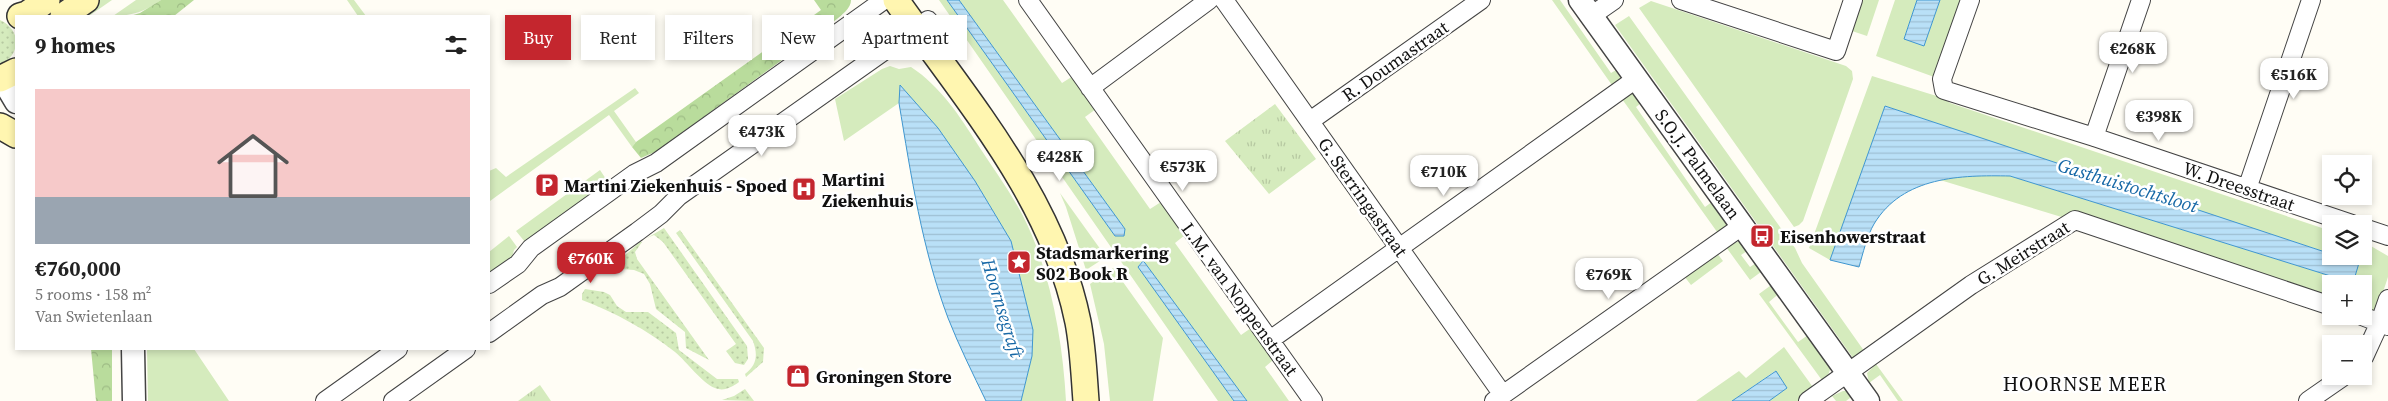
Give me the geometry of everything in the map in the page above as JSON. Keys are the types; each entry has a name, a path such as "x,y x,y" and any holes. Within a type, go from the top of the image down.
{"main road":[{"path":"24,15 47,0"},
{"path":"64,15 86,0"},
{"path":"896,0 912,15"},
{"path":"914,0 919,15"},
{"path":"0,5 18,15"},
{"path":"945,60 1022,182 1049,236 1070,292 1078,322 1086,401"},
{"path":"950,60 1011,137 1060,226 1084,282 1096,347 1101,401"},
{"path":"0,79 15,72"},
{"path":"0,126 15,134"}],"street":[{"path":"490,283 518,264 531,248 627,179 656,163 884,0"},
{"name":"L.M. van Noppenstraat","path":"1028,0 1313,401"},
{"path":"1090,88 1209,0"},
{"name":"G. Sterringastraat","path":"1224,0 1400,248 1498,398"},
{"name":"R. Doumastraat","path":"1310,121 1481,0"},
{"path":"1586,8 1614,0"},
{"path":"1681,0 1836,51 1853,0"},
{"name":"W. Dreesstraat","path":"1970,0 1942,80 1944,90 2094,137 2325,215"},
{"path":"2094,137 2141,0"},
{"path":"2247,189 2311,0"},
{"name":"S.O.J. Palmelaan","path":"1586,8 1868,401"},
{"path":"490,332 542,294 560,287 661,214 686,191 872,60"},
{"path":"0,79 15,100"},
{"path":"1270,340 1636,79"},
{"name":"G. Meirstraat","path":"1848,373 1971,286 2075,220 2322,303"},
{"path":"1498,398 1742,226"},
{"path":"2372,231 2388,236"},
{"path":"2372,344 2384,324 2388,299"},
{"path":"2372,320 2384,324"},
{"path":"133,350 134,401"},
{"path":"325,401 397,350"},
{"path":"393,401 465,350"},
{"path":"1808,401 1848,373"},
{"path":"2308,401 2331,385"}],"green space":[{"path":"93,0 112,0 90,15 73,15"},
{"path":"136,0 161,0 138,12 127,15 114,15"},
{"path":"161,0 194,0 175,15 133,15"},
{"path":"347,0 354,0 365,15 357,15"},
{"path":"814,0 851,0 846,11 834,21 834,15 814,15 821,10"},
{"path":"939,0 947,0 958,15 949,15"},
{"path":"959,0 1003,0 1062,83 1073,76 1096,109 1085,117 1150,209 1161,202 1185,235 1175,243 1241,335 1251,328 1273,360 1265,367 1289,401 1247,401 1145,263 1141,262 1138,267 1234,401 1218,401 967,40 967,28 1115,236 1125,229"},
{"path":"1552,0 1560,0 1611,73 1623,66 1624,77 1614,88"},
{"path":"1863,0 1879,0 1867,36 1852,31"},
{"path":"1895,0 1917,0 1904,39 1924,46 1940,0 1964,0 1937,78 1876,56"},
{"path":"1651,1 1846,66 1852,71 1853,79 1803,221 1799,225 1794,227 1639,8"},
{"path":"1629,16 1795,248 1802,263 1867,355 1856,362 1615,25"},
{"path":"0,20 12,30 15,36 15,49 7,61 0,65"},
{"path":"762,52 762,60 782,60 657,151 641,158 632,147 636,142"},
{"path":"890,66 899,69 911,67 931,83 949,102 1023,216 1041,259 1054,306 1062,354 1066,401 1021,401 1032,356 1020,281 1011,241 975,181 901,86 899,103 844,141 835,99 882,69"},
{"path":"1872,76 1943,98 1950,103 2322,228 2322,251 1885,106 1830,260 1809,248"},
{"path":"635,88 639,93 614,111 636,142 632,147 609,115 490,201 490,171 496,168 506,177"},
{"path":"1636,93 1645,100 1636,107 1705,207 1716,199 1729,226 1720,236 1622,99"},
{"path":"1275,104 1316,159 1269,194 1225,141"},
{"path":"600,170 608,182 525,242 516,231"},
{"path":"1964,175 2010,176 2327,275 2322,275 2322,296 1940,180"},
{"path":"1060,193 1106,257 1086,270 1066,207"},
{"path":"664,228 747,346 748,359 744,365 735,363 726,351 736,344 663,242 654,235 647,238"},
{"path":"680,230 764,348 763,362 746,377 745,374 752,367 755,359 756,351 753,341 676,233"},
{"path":"509,236 517,247 512,257 490,272 490,251"},
{"path":"642,242 635,252 637,259 709,360 686,348 685,332 656,309 650,284 644,274 634,270 620,269 623,257"},
{"path":"1737,242 1743,242 1750,249 1741,255 1750,267 1759,261 1765,269 1750,280 1726,247"},
{"path":"2372,247 2388,256 2388,277 2377,310 2372,311 2372,275 2355,275 2358,265 2372,265"},
{"path":"1717,253 1723,261 1691,285 1684,276"},
{"path":"1113,268 1163,338 1153,401 1110,401 1104,344 1090,284"},
{"path":"1774,283 1781,292 1769,302 1798,342 1811,333 1831,367 1824,383 1759,294"},
{"path":"585,289 604,292 610,295 617,306 626,312 648,312 676,333 679,350 717,379 738,379 739,382 725,389 718,389 710,385 675,352 653,336 619,316 582,300 582,294"},
{"path":"1784,347 1815,390 1799,401 1769,401 1787,388 1775,371 1732,401 1696,401 1739,371 1746,378"},
{"path":"91,350 112,350 112,401 96,401"},
{"path":"147,350 195,350 229,401 148,401"},
{"path":"1876,364 1903,401 1898,401 1880,375 1869,383 1867,373"},
{"path":"540,385 551,401 518,401"},
{"path":"745,389 754,401 722,400 734,396"},
{"path":"1843,391 1849,391 1854,395 1846,401 1836,401 1832,396"}],"water":[{"path":"947,0 959,0 1125,229 1124,236 1115,236 967,28 967,15 958,15"},
{"path":"1917,0 1940,0 1924,46 1904,39"},
{"name":"Hoornsegraft","path":"900,85 938,128 975,181 1011,241 1033,330 1032,356 1021,401 986,401 948,318 931,265 918,212 899,103"},
{"path":"1885,106 2322,251 2322,265 2358,265 2355,275 2327,275 2010,176 1953,178 1917,187 1901,196 1886,208 1874,224 1867,239 1859,267 1830,260"},
{"path":"1143,261 1247,401 1234,401 1138,267"},
{"path":"1776,371 1787,388 1769,401 1732,401"}],"place":[{"name":"Martini Ziekenhuis - Spoed","path":"547,185"},
{"name":"Martini Ziekenhuis","path":"804,189"},
{"name":"Eisenhowerstraat","path":"1762,236"},
{"name":"Stadsmarkering S02 Book R","path":"1019,262"},
{"name":"Groningen Store","path":"798,376"}],"district":[{"name":"HOORNSE MEER","path":"2085,384"}],"water label":[{"name":"Gasthuistochtsloot","path":"2128,185"}]}
